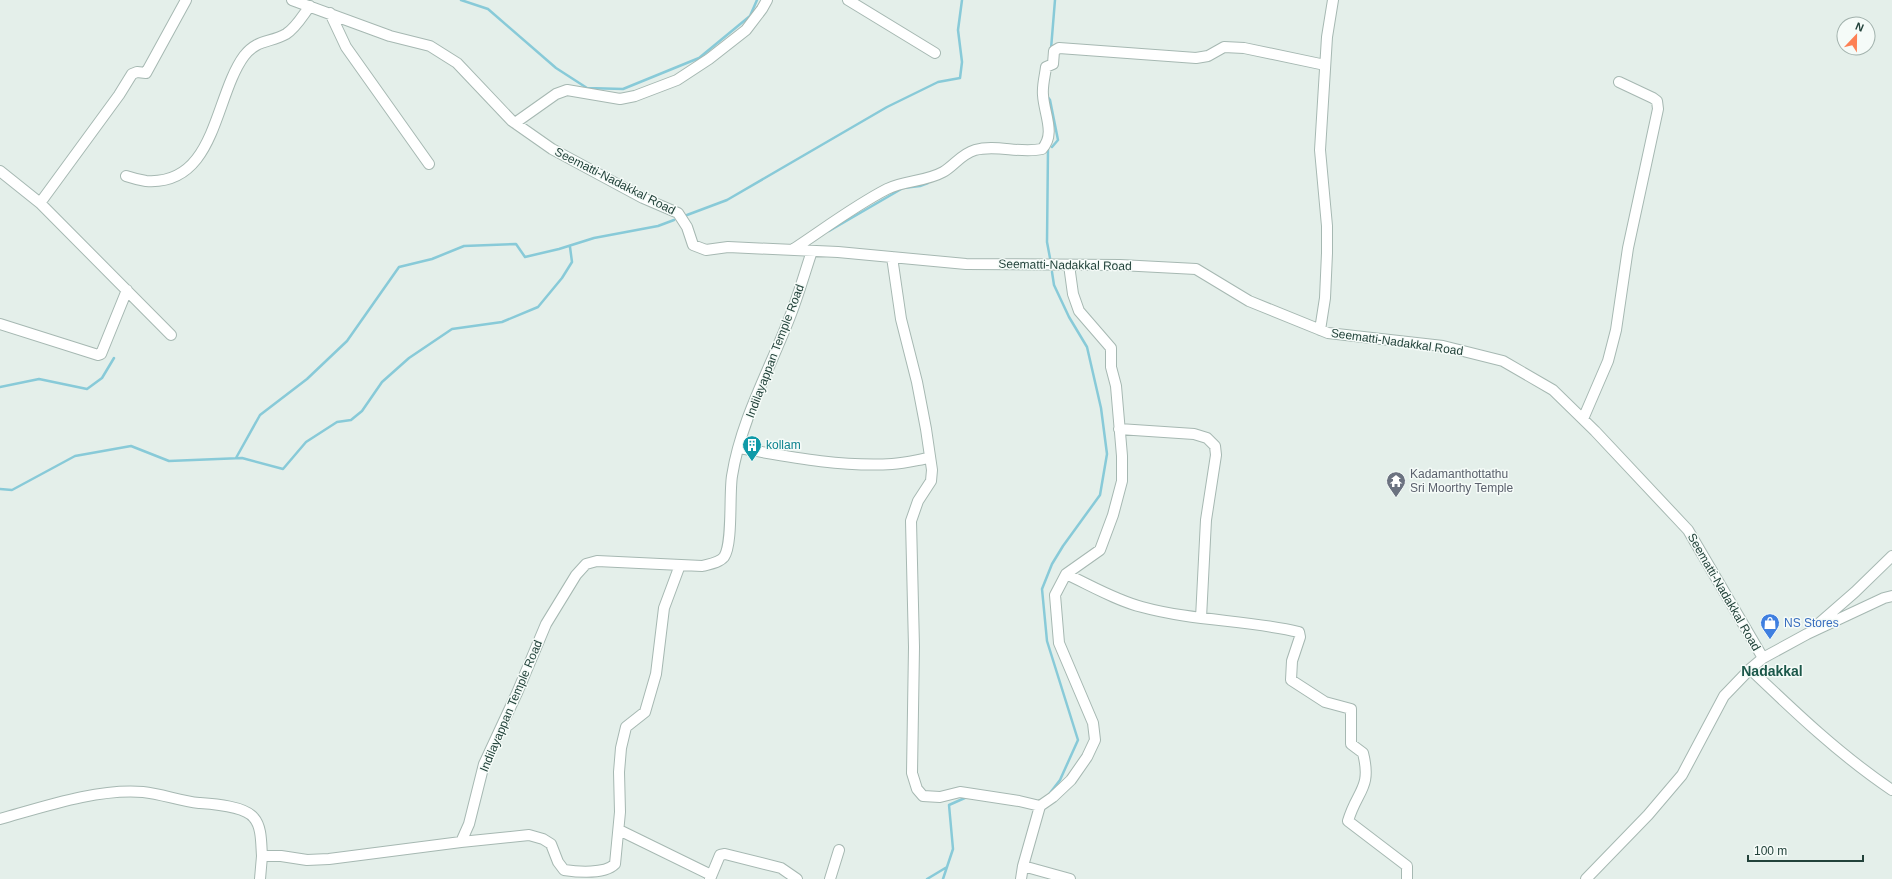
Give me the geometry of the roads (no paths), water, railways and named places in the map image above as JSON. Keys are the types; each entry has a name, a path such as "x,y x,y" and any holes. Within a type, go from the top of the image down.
{"street":[{"path":"40,203 119,95 132,74 137,72 146,74 186,0"},
{"name":"Seematti-Nadakkal Road","path":"292,0 390,36 430,46 457,62 515,123 552,149 643,198 678,213 687,227 693,245 706,250 728,247 812,251 966,264 1120,265 1196,269 1249,301 1328,333 1443,346 1504,361 1553,390 1583,419 1688,530 1763,658"},
{"path":"515,123 556,94 567,90 620,99 636,96 677,80 709,59 746,30 767,0"},
{"path":"848,0 935,53"},
{"path":"1320,330 1325,298 1327,226 1320,150 1327,38 1333,0"},
{"path":"126,176 146,181 164,180 184,171 197,159 207,145 236,70 244,56 257,44 287,34 296,25 310,6"},
{"path":"330,14 346,47 429,164"},
{"path":"792,250 861,204 889,188 933,177 944,172 965,154 976,149 1042,149 1048,139 1049,127 1043,94 1046,67 1053,64 1054,51 1059,48 1196,58 1208,56 1224,47 1244,48 1325,65"},
{"path":"1583,419 1608,361 1617,322 1629,242 1658,109 1657,101 1653,98 1619,82"},
{"path":"0,171 40,203 171,335"},
{"name":"Indilayappan Temple Road","path":"461,842 469,824 484,764 517,693 546,624 576,575 586,564 597,561 702,566 715,563 724,557 728,545 732,476 739,448 755,400 792,314 812,251"},
{"path":"892,257 901,319 917,382 932,470 931,481 918,501 911,521 914,647 912,773 917,789 923,796 940,797 960,792 1019,800 1040,806"},
{"path":"1021,879 1023,866 1040,806 1053,797 1071,780 1087,757 1095,740 1093,724 1059,643 1055,594 1066,574 1100,550 1113,515 1122,481 1122,456 1116,386 1111,368 1111,348 1079,311 1073,294 1069,265"},
{"path":"0,324 98,356 101,354 127,290"},
{"path":"1119,429 1194,434 1207,438 1215,446 1216,455 1206,520 1201,618"},
{"path":"739,448 811,461 855,464 893,464 929,458"},
{"path":"1807,634 1855,592 1892,556"},
{"path":"262,856 281,856 307,860 329,859 529,835 543,839 551,844 558,862 564,870 603,871 611,868 616,864 619,830 621,748 626,727 645,712 656,674 664,608 680,565"},
{"path":"1066,574 1112,596 1141,607 1201,618 1272,625 1299,632 1300,637 1292,661 1291,680 1325,702 1351,709 1351,744 1363,754 1367,776 1364,787 1352,808 1348,821 1407,866 1408,879"},
{"path":"1586,879 1648,815 1682,775 1724,696 1750,669 1763,658 1807,634 1884,598 1892,596"},
{"path":"1750,669 1806,723 1868,774 1892,790"},
{"path":"0,819 46,805 122,793 143,792 186,801 229,807 248,812 254,817 257,824 262,856 260,879"},
{"path":"619,830 711,877 720,855 725,854 781,868 797,879"},
{"path":"830,879 839,850"},
{"path":"1023,866 1070,879"}],"waterway":[{"path":"461,0 488,9 556,68 587,88 623,89 699,58 750,16 757,0"},
{"path":"687,215 727,200 887,107 938,82 960,78 962,62 958,30 962,0"},
{"path":"1051,49 1055,0"},
{"path":"1047,96 1050,100 1058,140 1052,147"},
{"path":"1048,149 1047,242 1050,258"},
{"path":"829,231 903,188 920,186 928,183"},
{"path":"236,458 260,415 307,379 347,341 399,267 432,259 464,246 516,244 525,257 559,249 594,238 658,226 674,220"},
{"path":"0,489 12,490 75,456 131,446 169,461 242,458 283,469 306,442 337,422 351,420 362,411 382,382 409,358 452,329 502,322 538,307 562,278 572,262 570,247"},
{"path":"1050,793 1060,780 1078,740 1047,641 1042,589 1052,564 1063,546 1100,495 1107,454 1101,408 1087,347 1069,317 1054,285 1052,272"},
{"path":"0,387 39,379 87,389 102,378 114,358"},
{"path":"943,879 953,849 949,805 967,797"},
{"path":"927,879 947,867"}],"place":[{"name":"kollam","path":"752,462"},
{"name":"Kadamanthottathu Sri Moorthy Temple","path":"1396,498"},
{"name":"NS Stores","path":"1770,640"}],"district":[{"name":"Nadakkal","path":"1772,671"}]}
